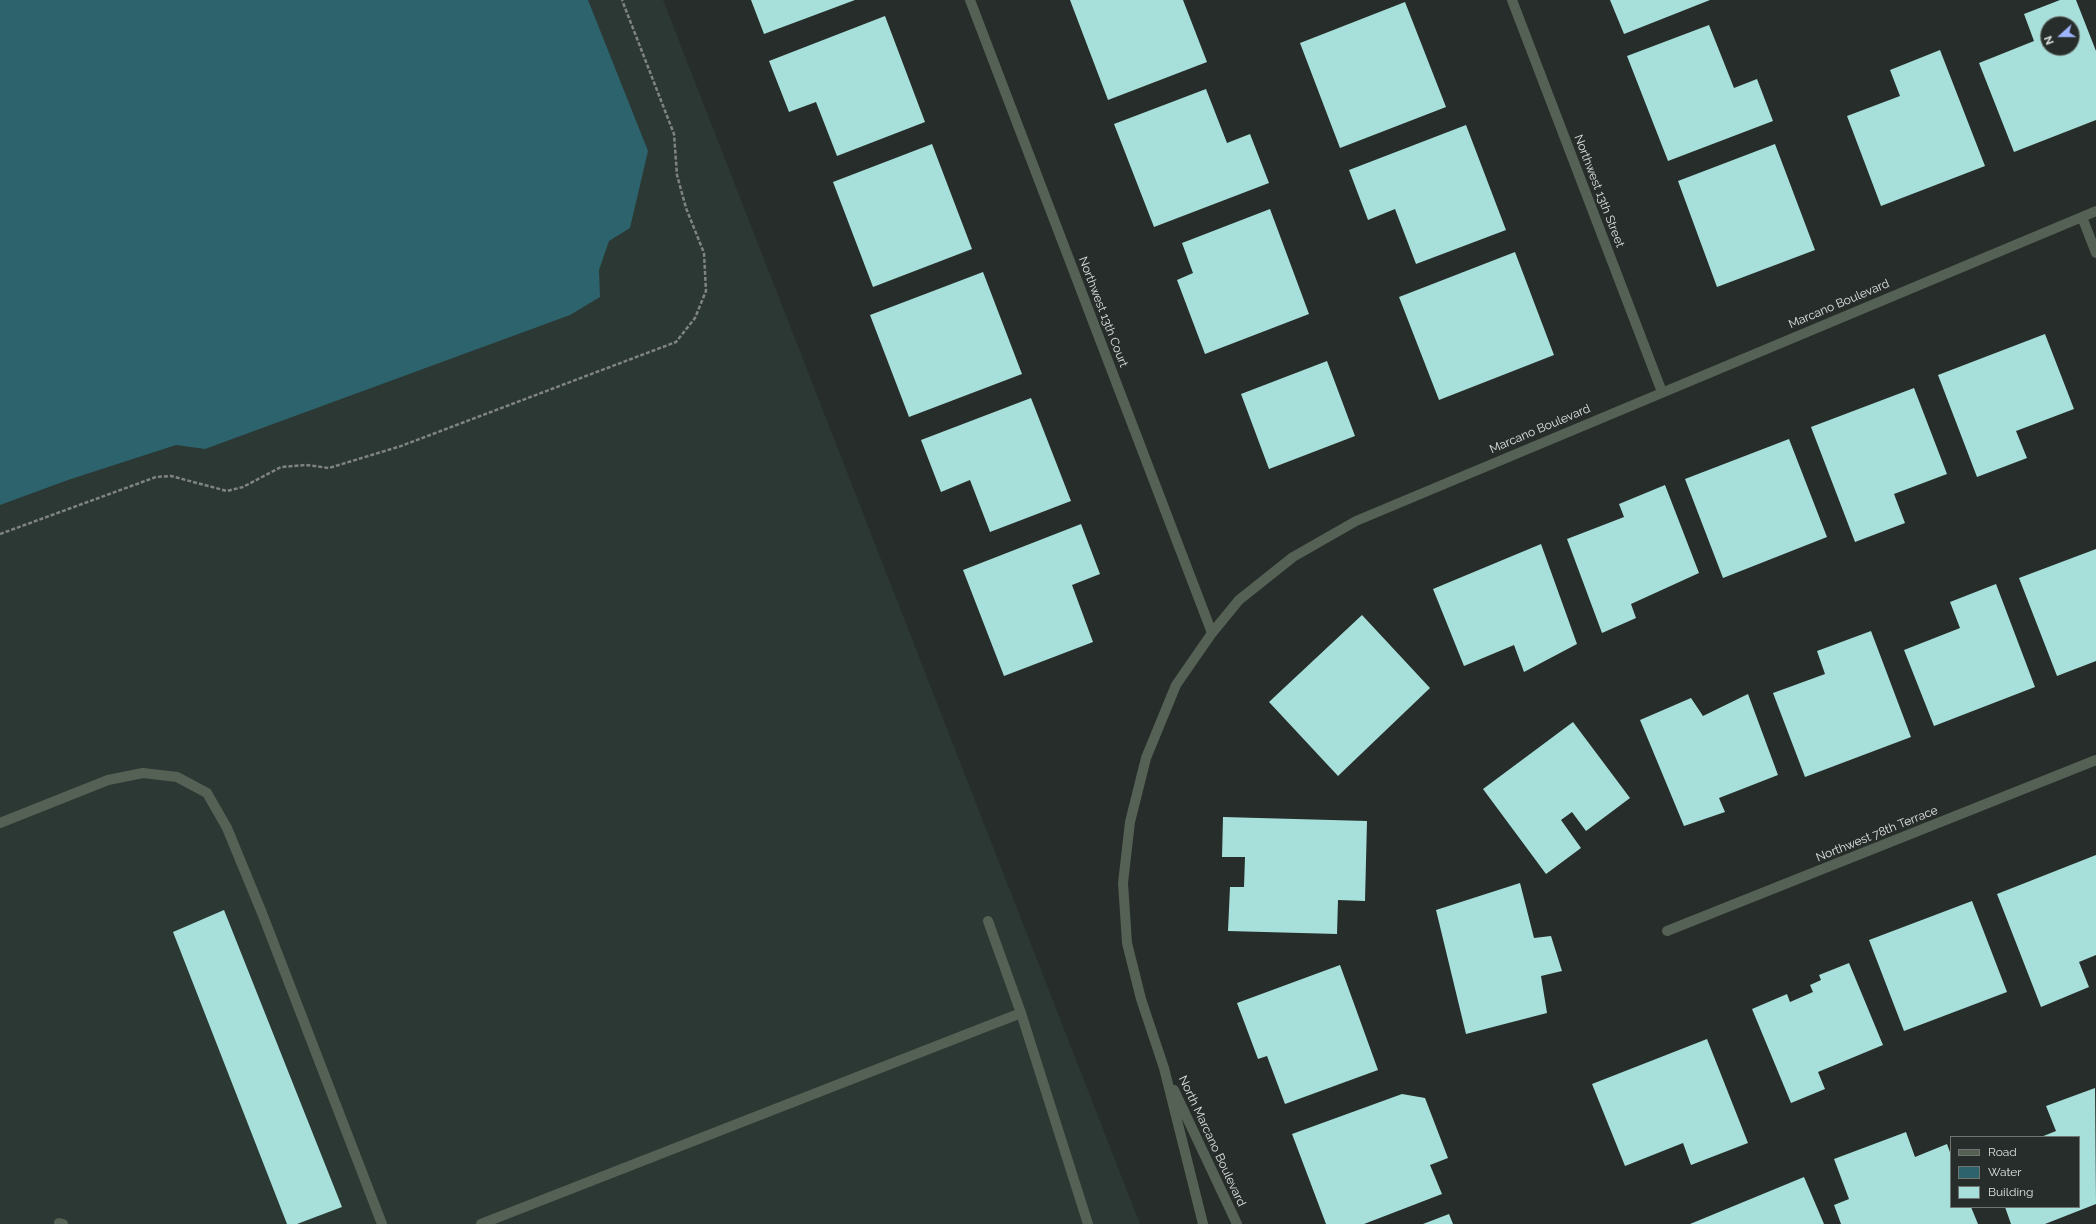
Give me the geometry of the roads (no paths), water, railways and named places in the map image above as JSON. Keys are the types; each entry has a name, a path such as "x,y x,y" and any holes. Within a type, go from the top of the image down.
{"street":[{"name":"Northwest 13th Court","path":"970,0 1212,633"},
{"name":"Northwest 13th Street","path":"1512,0 1662,392"},
{"name":"Marcano Boulevard","path":"1130,822 1146,758 1176,684 1212,633 1239,600 1293,557 1356,521 2096,211"},
{"path":"2082,217 2096,253"},
{"name":"Northwest 78th Terrace","path":"1667,931 2096,760"},
{"path":"0,823 108,780 143,773 177,777 207,793 227,828 242,863 382,1224"},
{"name":"North Marcano Boulevard","path":"1130,822 1123,883 1127,943 1141,999 1164,1068 1203,1224"},
{"path":"988,921 1021,1013 1088,1224"},
{"path":"481,1224 1021,1013"},
{"name":"North Marcano Boulevard","path":"1164,1068 1237,1224"}],"water":[{"path":"0,0 588,0 648,151 630,228 609,241 599,270 600,297 570,315 205,449 176,445 68,480 0,505"}]}
